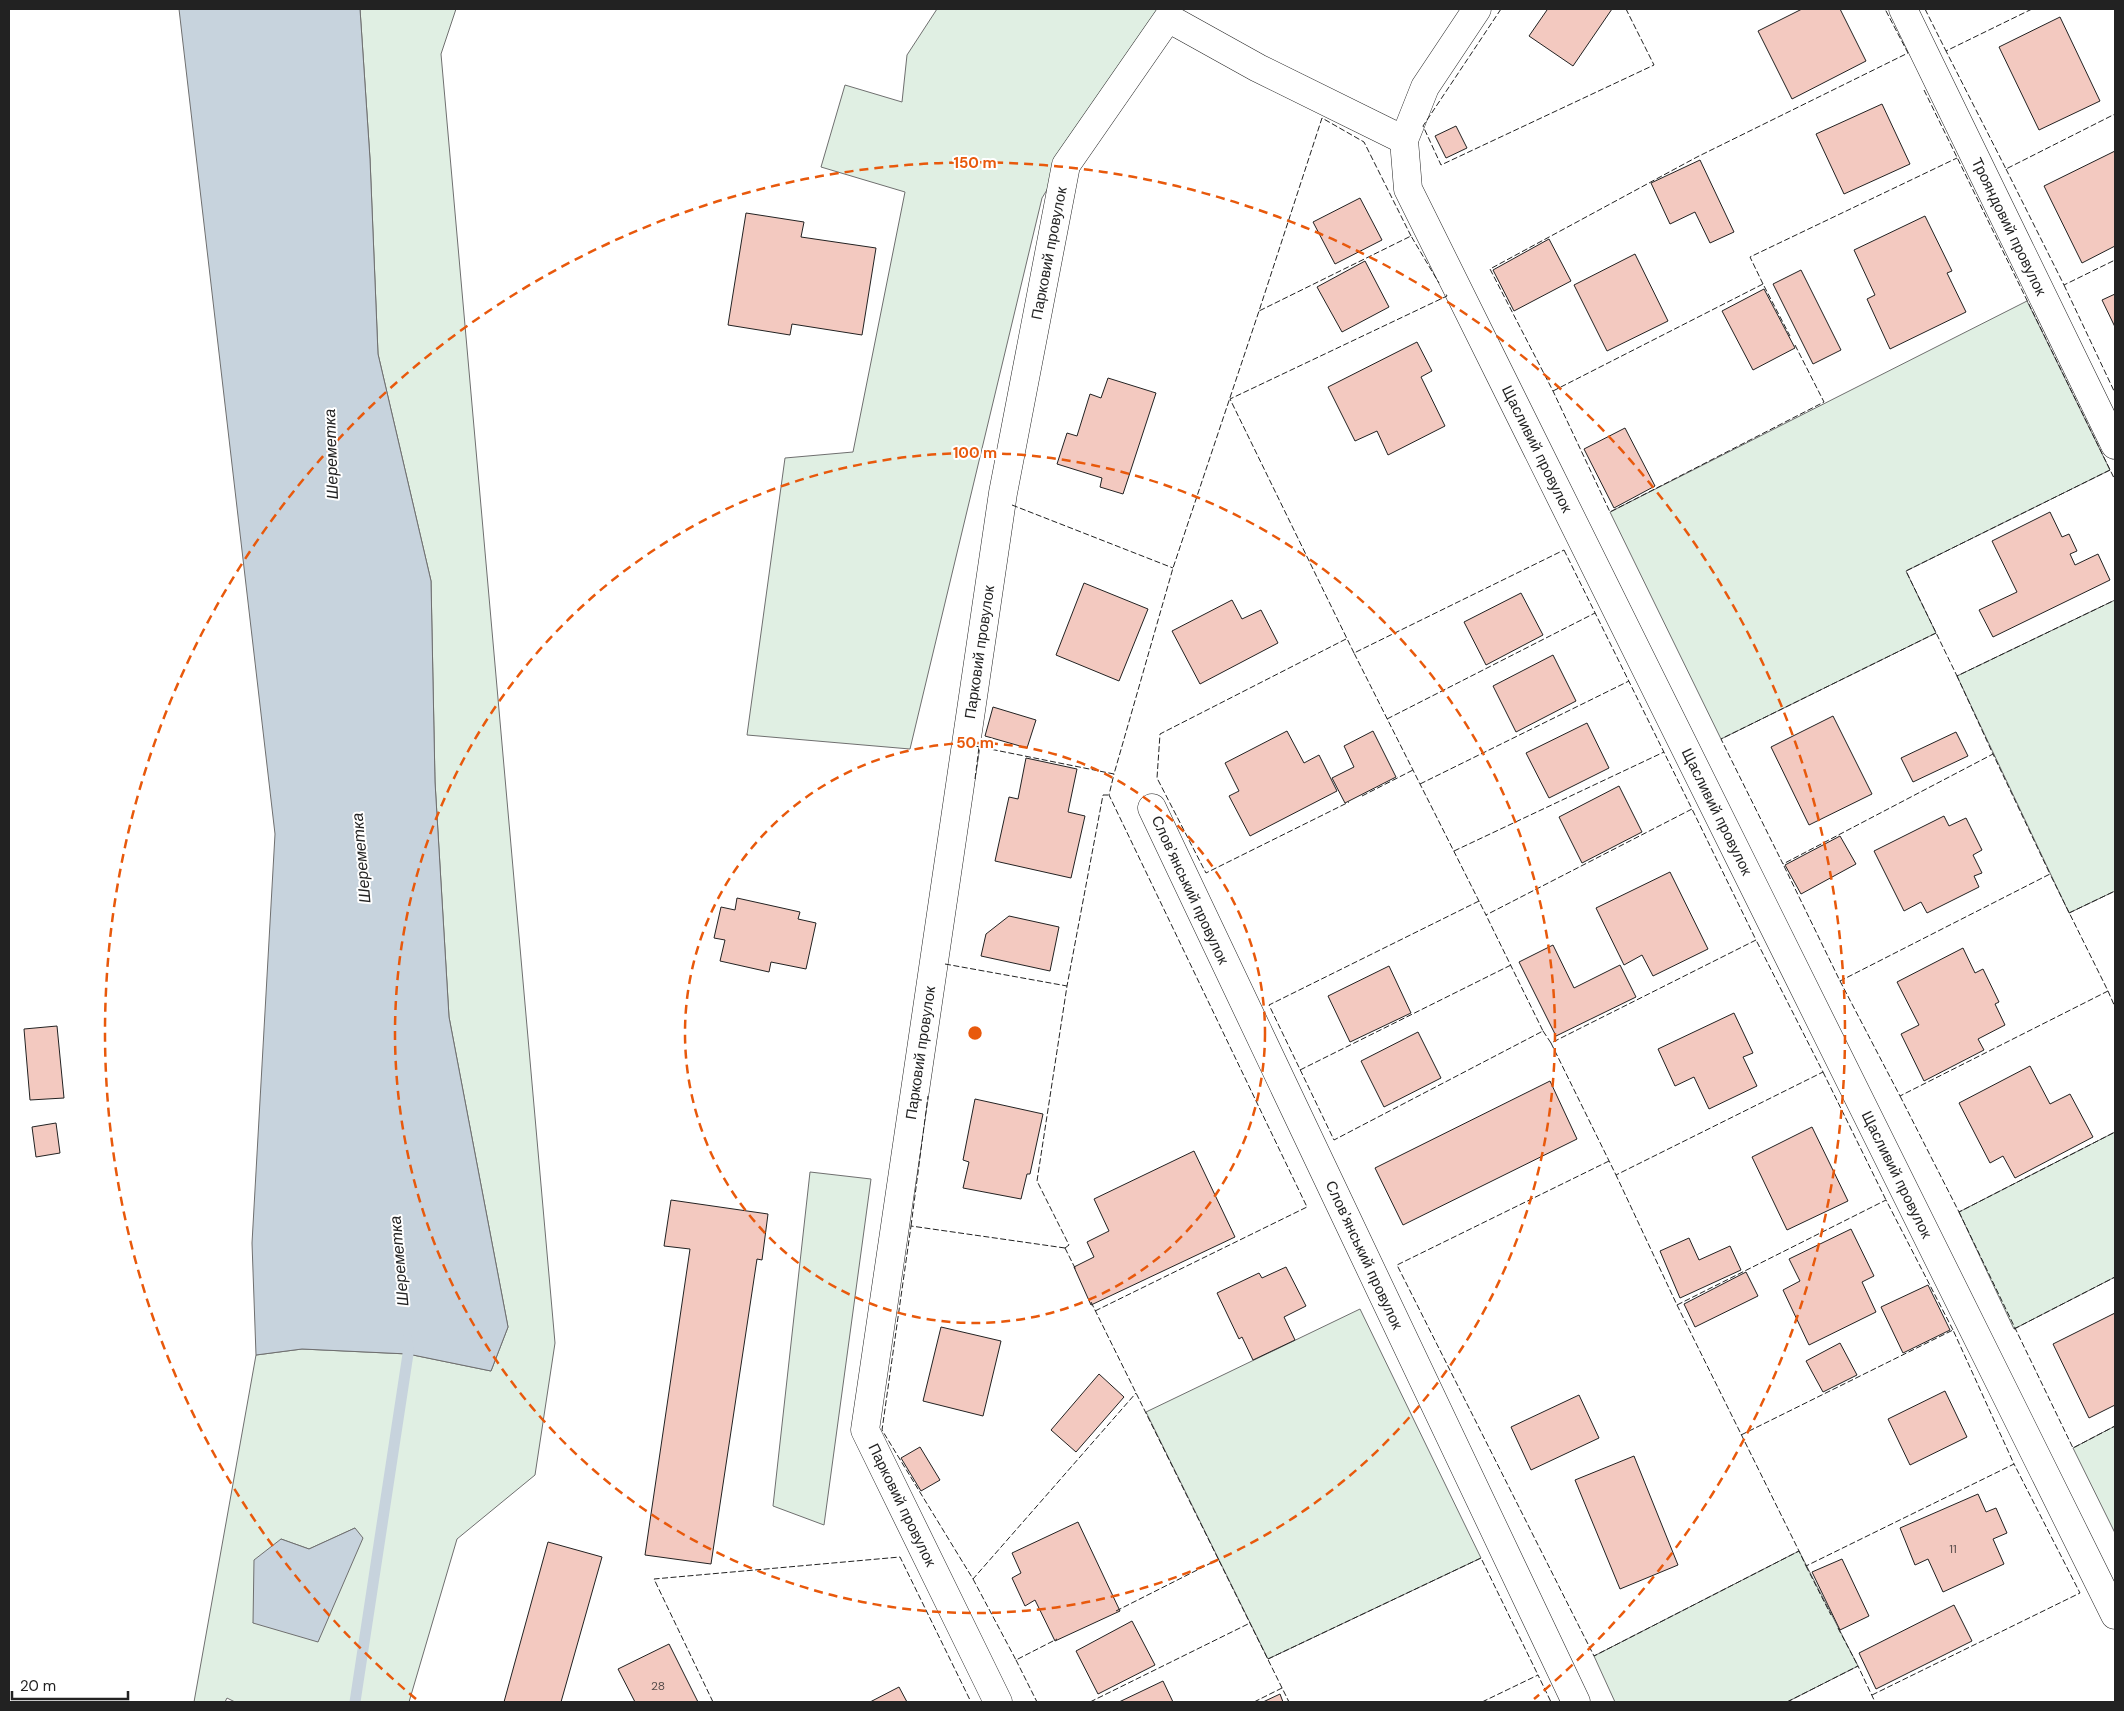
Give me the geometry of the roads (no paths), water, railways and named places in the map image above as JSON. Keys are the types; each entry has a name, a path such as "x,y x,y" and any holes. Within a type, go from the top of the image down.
{"street":[{"name":"Щасливий провулок","path":"1477,9 1425,87 1404,140 1408,190 2115,1615"},
{"name":"Трояндовий провулок","path":"1903,9 2115,445"},
{"name":"Парковий провулок","path":"998,1702 865,1430 1003,492 1066,165 1168,18 1258,68 1404,140"},
{"name":"Словʼянський провулок","path":"1152,808 1576,1702"}],"water":[{"path":"179,9 360,9 370,159 378,354 431,581 435,782 449,1017 508,1327 491,1371 408,1354 302,1349 256,1355 252,1243 275,834"},
{"path":"355,1528 363,1538 318,1642 253,1623 254,1560 281,1539 309,1549"}],"waterway":[{"name":"Шереметка","path":"355,1702 408,1354 407,1339"}]}
